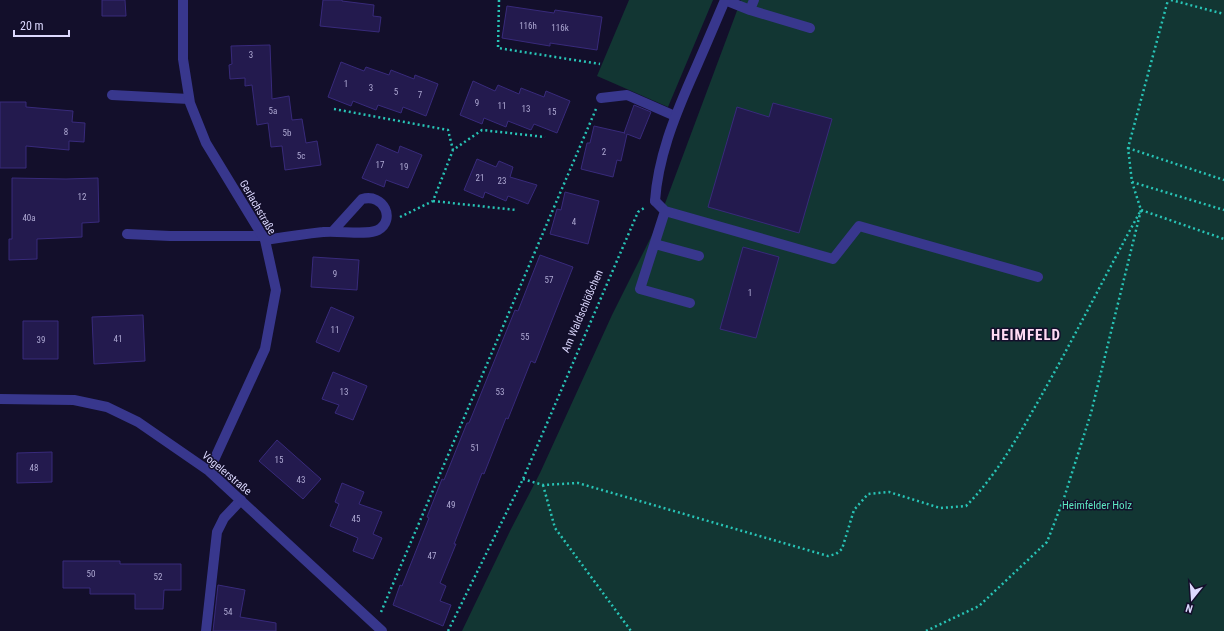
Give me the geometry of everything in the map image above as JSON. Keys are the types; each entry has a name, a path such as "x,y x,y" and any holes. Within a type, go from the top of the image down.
{"street":[{"name":"Gerlachstraße","path":"183,0 183,59 190,104 206,143 264,238 276,290 265,349 209,471"},
{"path":"810,28 750,10 725,0 675,116 660,164 655,201 665,211 833,259 859,226 1038,276"},
{"path":"750,10 754,0"},
{"path":"112,95 189,99"},
{"path":"601,98 627,95 675,116"},
{"path":"127,234 264,238 333,231 372,232 380,229 384,224 386,209 382,203 374,199 368,197 362,199 333,231"},
{"path":"665,211 640,289 690,303"},
{"path":"655,244 699,256"},
{"name":"Vogelerstraße","path":"0,399 74,400 108,407 138,422 209,471 378,628"},
{"path":"206,631 217,532 224,518 241,500"}],"path":[{"path":"499,0 498,48 600,64"},
{"path":"926,631 979,606 1047,542 1064,498 1091,413 1141,210 1132,182 1128,148 1168,0"},
{"path":"1171,0 1224,14"},
{"path":"378,628 601,98"},
{"path":"334,109 448,130 453,150"},
{"path":"433,200 453,150 482,130 545,137"},
{"path":"1128,148 1224,180"},
{"path":"1132,182 1224,210"},
{"path":"384,224 433,200 516,210"},
{"name":"Am Waldschlößchen","path":"448,631 523,479 638,212 655,201"},
{"path":"1141,210 1224,239"},
{"path":"523,479 543,485 578,483 828,556 836,554 842,549 854,510 868,494 889,492 940,508 966,506 978,494 1015,442 1051,379 1141,210"},
{"path":"543,485 555,528 631,631"}],"green space":[{"path":"629,0 713,0 668,107 597,76"},
{"name":"Heimfelder Holz","path":"741,0 1224,0 1224,631 462,631 510,531 540,473 612,315 657,225"}],"building":[{"path":"102,0 125,0 126,16 102,16"},
{"path":"323,0 342,0 374,5 373,16 381,17 379,32 320,26"},
{"path":"507,6 554,13 555,10 602,17 597,50 550,43 550,46 502,38"},
{"path":"270,45 272,99 289,96 292,120 302,119 306,143 317,141 321,165 285,170 282,146 271,147 268,123 257,125 252,85 245,86 245,78 230,79 229,65 232,64 231,46"},
{"path":"341,62 364,71 366,67 389,75 391,70 414,79 415,75 438,84 426,116 403,107 401,113 378,105 376,110 353,101 351,106 328,97"},
{"path":"473,81 495,91 498,85 519,94 521,88 544,97 546,91 570,101 557,133 534,124 531,130 508,121 506,127 484,118 482,124 460,115"},
{"path":"0,102 26,102 26,107 73,111 72,122 85,123 84,142 69,141 69,150 26,146 26,168 0,168"},
{"path":"773,103 832,119 799,233 708,207 737,107 769,117"},
{"path":"634,105 651,112 640,139 627,134 621,161 617,160 613,177 581,169 587,143 590,143 594,126 624,133"},
{"path":"377,144 398,153 400,146 422,155 408,188 386,180 384,187 362,178"},
{"path":"477,159 496,167 499,161 513,167 510,177 537,185 528,204 508,196 506,201 485,192 483,198 464,190"},
{"path":"12,178 98,178 99,222 82,223 82,237 37,239 37,259 9,260 9,239 12,239"},
{"path":"565,192 599,201 588,244 550,234 557,209 561,210"},
{"path":"743,247 779,257 756,338 720,329"},
{"path":"540,255 573,267 535,363 531,361 484,474 482,473 454,544 456,544 440,583 446,586 440,601 451,605 443,626 393,605 429,518 427,517 442,479 444,480 467,423 469,423 515,310 518,311"},
{"path":"313,257 359,260 357,290 311,287"},
{"path":"331,307 354,317 339,352 316,342"},
{"path":"143,315 145,361 94,364 92,317"},
{"path":"23,321 58,321 58,359 23,359"},
{"path":"333,372 367,386 353,420 335,413 339,405 322,399"},
{"path":"277,440 321,479 303,499 259,461"},
{"path":"52,452 52,482 17,483 17,453"},
{"path":"342,483 364,492 359,504 382,512 373,534 382,538 373,559 353,551 358,538 330,526 339,504 335,502"},
{"path":"63,561 120,561 120,564 181,564 181,590 164,590 163,609 135,609 135,594 90,594 90,588 63,588"},
{"path":"218,585 245,590 240,617 276,623 276,631 213,631"}],"district":[{"name":"HEIMFELD","path":"1026,335"}]}
